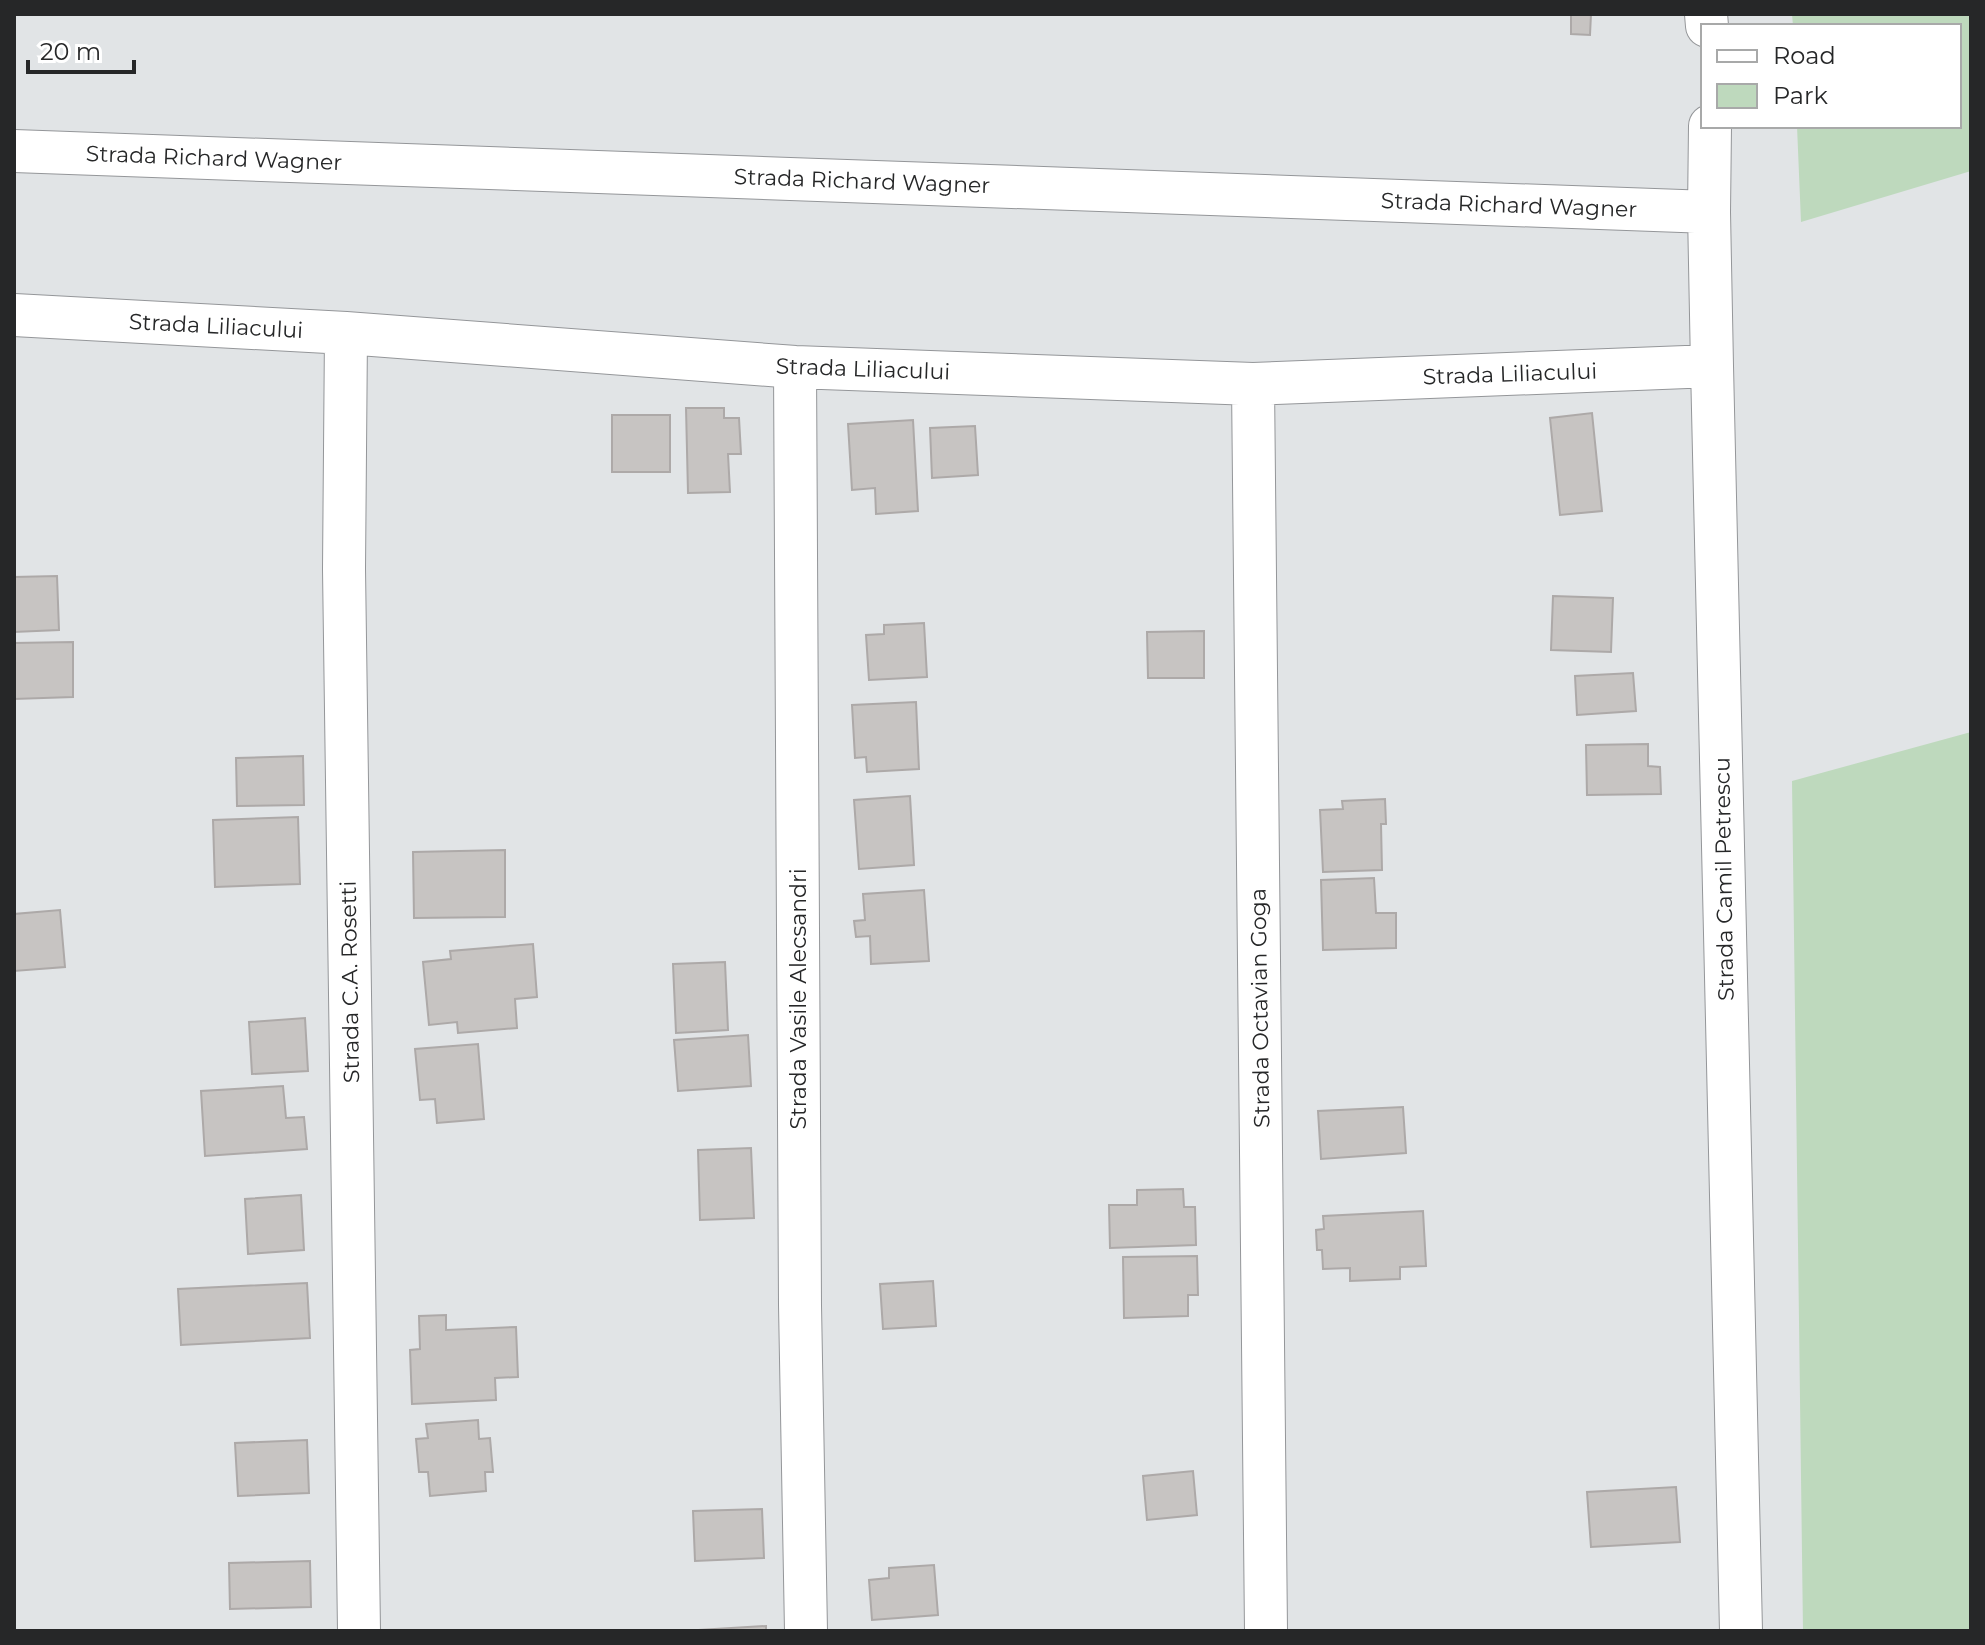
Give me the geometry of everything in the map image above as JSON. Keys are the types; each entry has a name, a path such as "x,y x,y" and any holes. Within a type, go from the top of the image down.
{"street":[{"name":"Strada Camil Petrescu","path":"1710,128 1712,366 1741,1631"},
{"name":"Strada Richard Wagner","path":"14,151 1709,212"},
{"name":"Strada Liliacului","path":"14,315 346,333 795,367 1253,384 1712,366"},
{"name":"Strada C.A. Rosetti","path":"346,333 344,569 359,1631"},
{"name":"Strada Vasile Alecsandri","path":"795,367 800,1305 806,1631"},
{"name":"Strada Octavian Goga","path":"1253,384 1266,1631"}],"green space":[{"path":"1792,14 1971,14 1971,171 1801,222 1797,128 1961,128 1961,24 1793,24"},
{"path":"1971,732 1971,1631 1803,1631 1792,781"}],"building":[{"path":"1571,14 1591,14 1590,35 1571,34"},
{"path":"686,408 724,408 724,418 739,418 741,454 728,454 730,492 688,493"},
{"path":"1592,413 1602,511 1560,515 1550,418"},
{"path":"612,415 670,415 670,472 612,472"},
{"path":"913,420 918,511 876,514 875,488 852,490 848,424"},
{"path":"975,426 978,475 932,478 930,428"},
{"path":"57,576 59,630 14,632 14,577"},
{"path":"1553,596 1613,598 1611,652 1551,650"},
{"path":"924,623 927,677 869,680 866,635 884,634 884,625"},
{"path":"1204,631 1204,678 1148,678 1147,632"},
{"path":"73,642 73,697 14,699 14,643"},
{"path":"1633,673 1636,711 1577,715 1575,676"},
{"path":"916,702 919,769 867,772 866,757 855,758 852,705"},
{"path":"1648,744 1648,766 1660,767 1661,794 1587,795 1586,745"},
{"path":"303,756 304,805 237,806 236,758"},
{"path":"910,796 914,865 859,869 854,800"},
{"path":"1385,799 1386,824 1381,824 1382,870 1323,872 1320,810 1343,809 1342,801"},
{"path":"298,817 300,884 215,887 213,820"},
{"path":"505,850 505,917 414,918 413,852"},
{"path":"1374,878 1376,913 1396,913 1396,948 1323,950 1321,880"},
{"path":"924,890 929,961 871,964 870,936 856,937 854,921 865,920 863,894"},
{"path":"60,910 65,967 14,971 14,914"},
{"path":"533,944 537,997 515,999 517,1028 458,1033 457,1022 429,1025 423,962 451,959 450,951"},
{"path":"725,962 728,1030 676,1033 673,964"},
{"path":"305,1018 308,1071 252,1074 249,1022"},
{"path":"748,1035 751,1086 678,1091 674,1040"},
{"path":"478,1044 484,1119 437,1123 435,1099 420,1100 415,1049"},
{"path":"283,1086 286,1118 304,1117 307,1149 205,1156 201,1091"},
{"path":"1403,1107 1406,1153 1321,1159 1318,1111"},
{"path":"751,1148 754,1218 700,1220 698,1150"},
{"path":"1183,1189 1184,1207 1195,1207 1196,1245 1110,1248 1109,1205 1137,1205 1137,1190"},
{"path":"301,1195 304,1250 248,1254 245,1199"},
{"path":"1423,1211 1426,1266 1400,1267 1400,1279 1350,1281 1350,1268 1323,1269 1322,1250 1317,1250 1316,1230 1324,1229 1323,1216"},
{"path":"1197,1256 1198,1295 1188,1295 1188,1316 1124,1318 1123,1257"},
{"path":"933,1281 936,1326 883,1329 880,1284"},
{"path":"307,1283 310,1338 181,1345 178,1289"},
{"path":"446,1315 446,1330 516,1327 518,1377 495,1378 496,1400 412,1404 410,1350 420,1349 419,1316"},
{"path":"478,1420 479,1439 490,1438 493,1472 485,1472 486,1491 430,1496 428,1472 419,1472 416,1439 428,1438 426,1424"},
{"path":"307,1440 309,1493 238,1496 235,1443"},
{"path":"1193,1471 1197,1515 1147,1520 1143,1476"},
{"path":"1676,1487 1680,1542 1591,1547 1587,1492"},
{"path":"762,1509 764,1558 695,1561 693,1511"},
{"path":"310,1561 311,1607 230,1609 229,1563"},
{"path":"934,1565 938,1615 872,1620 869,1580 889,1578 889,1568"},
{"path":"766,1626 766,1631 699,1631 699,1630"}]}
